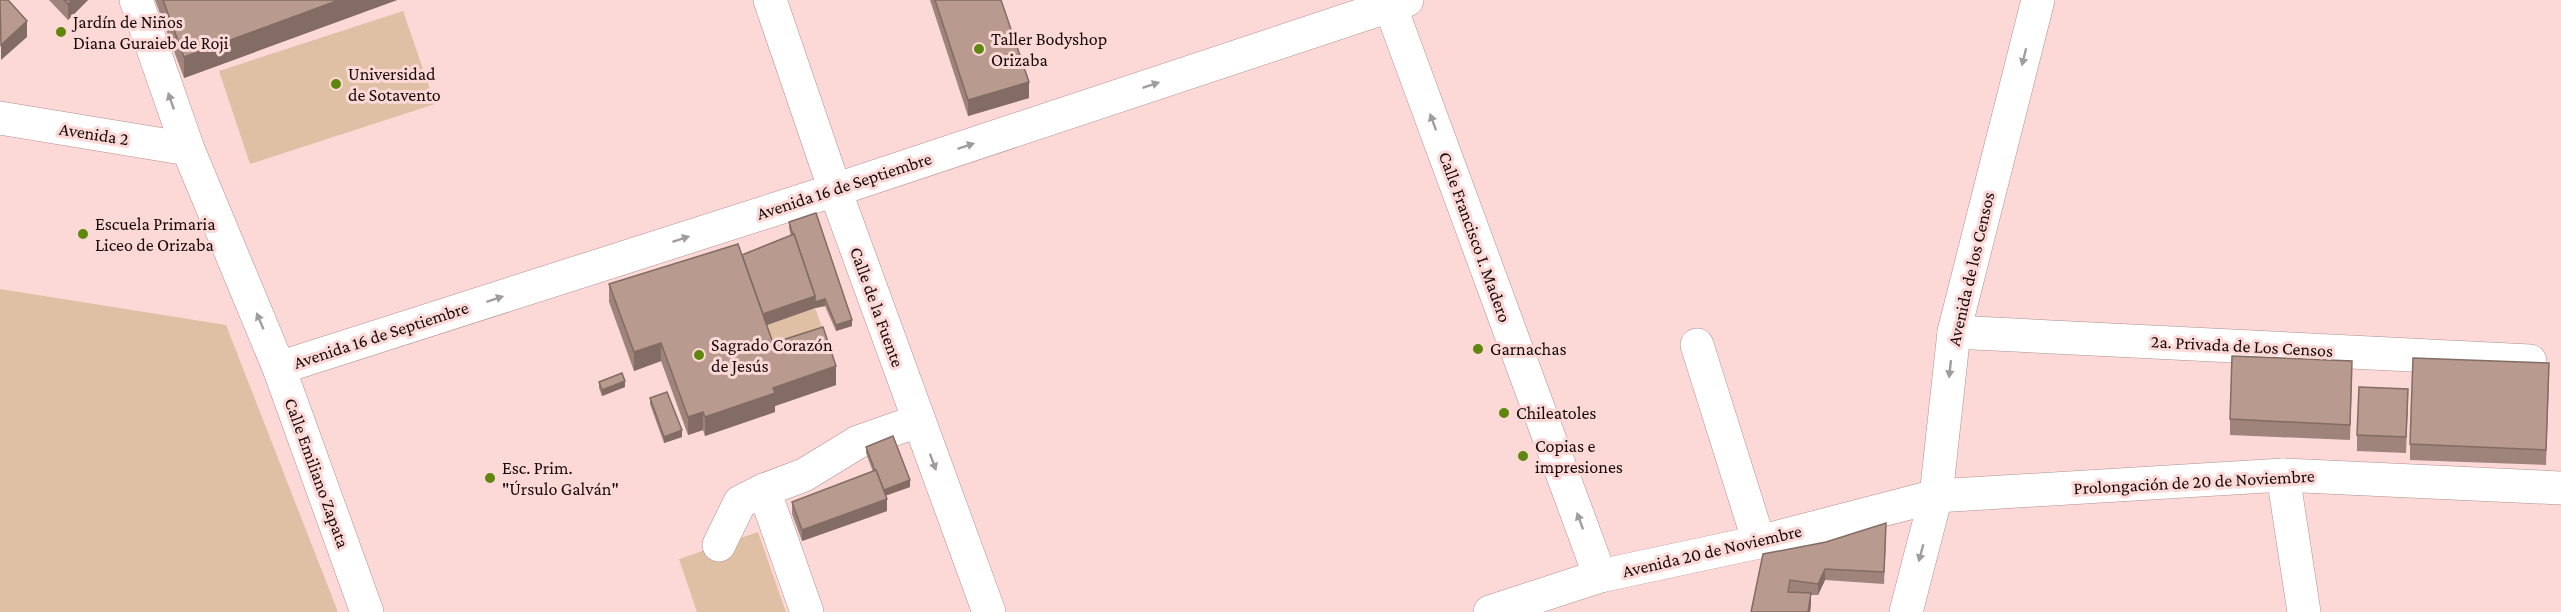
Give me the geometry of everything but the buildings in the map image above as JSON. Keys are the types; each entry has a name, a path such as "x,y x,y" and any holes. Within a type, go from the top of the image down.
{"street":[{"name":"Calle Emiliano Zapata","path":"136,0 188,149 279,368 367,612"},
{"name":"Calle de la Fuente","path":"770,0 835,190 989,612"},
{"name":"Avenida de los Censos","path":"1906,612 1936,496 1954,332 2038,0"},
{"name":"Avenida 16 de Septiembre","path":"279,368 835,190 1395,2"},
{"name":"Calle Francisco I. Madero","path":"1395,2 1600,576"},
{"name":"Avenida 2","path":"0,118 188,149"},
{"name":"2a. Privada de Los Censos","path":"1954,332 2530,361"},
{"path":"1697,345 1759,542"},
{"path":"719,545 740,502 764,489 804,476 858,442 918,421"},
{"path":"2283,475 2304,612"},
{"name":"Prolongación de 20 de Noviembre","path":"1936,496 2283,475 2561,488"},
{"path":"764,489 807,612"},
{"name":"Avenida 20 de Noviembre","path":"1490,612 1600,576 1759,542 1936,496"}],"shaded area":[{"path":"403,11 435,104 250,164 219,71"},
{"path":"0,289 226,325 338,612 0,612"},
{"path":"815,308 825,335 773,362 761,327"},
{"path":"758,532 786,612 697,612 679,559"}],"place":[{"name":"Jardín de Niños Diana Guraieb de Roji","path":"61,32"},
{"name":"Taller Bodyshop Orizaba","path":"979,49"},
{"name":"Universidad de Sotavento","path":"336,84"},
{"name":"Escuela Primaria Liceo de Orizaba","path":"83,234"},
{"name":"Garnachas","path":"1478,349"},
{"name":"Sagrado Corazón de Jesús","path":"699,355"},
{"name":"Chileatoles","path":"1504,413"},
{"name":"Copias e impresiones","path":"1523,456"},
{"name":"Esc. Prim. \"Úrsulo Galván\"","path":"490,478"}]}
